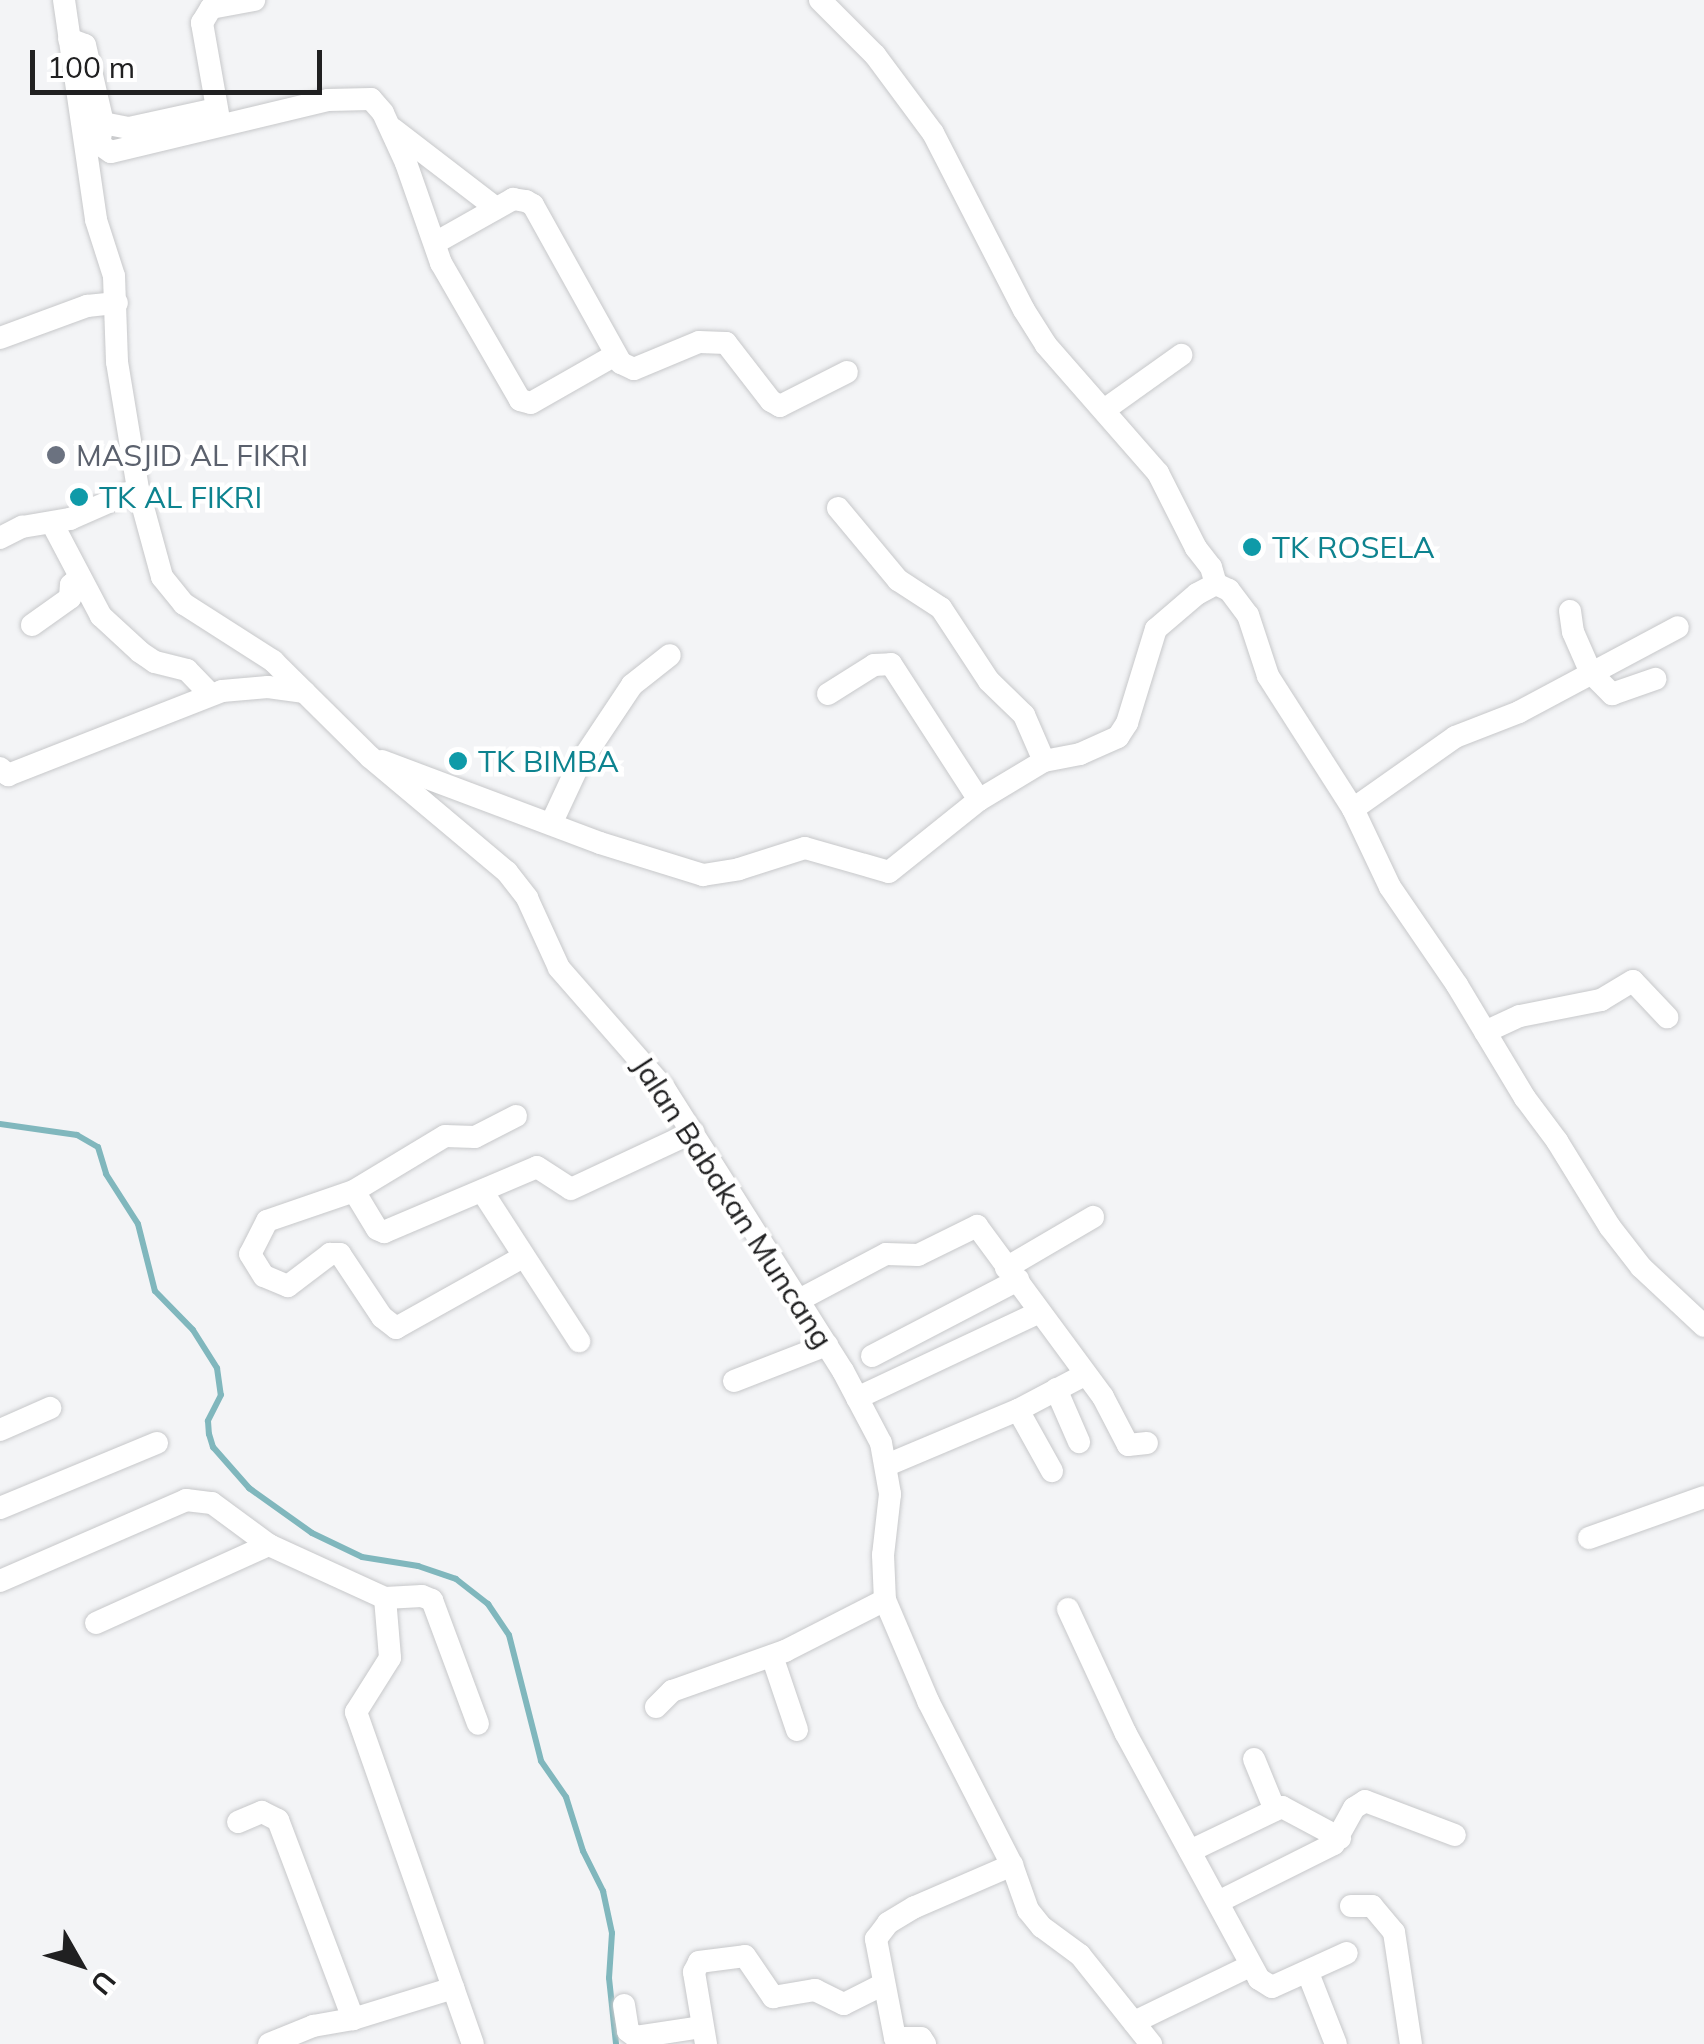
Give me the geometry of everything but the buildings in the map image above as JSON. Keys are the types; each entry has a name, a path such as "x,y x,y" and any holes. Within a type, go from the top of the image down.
{"street":[{"name":"Jalan Babakan Muncang","path":"64,0 96,220 117,303 117,362 138,489 162,577 172,594 273,662 370,757 507,872 527,898 559,968 630,1046 693,1132 826,1344 881,1443 888,1465 890,1494 883,1555 885,1600 928,1701 1012,1865 1034,1918 1080,1955 1151,2044"},
{"path":"218,117 202,24 204,14 212,8 254,0"},
{"path":"822,0 902,88 933,133 1046,345 1158,473 1196,548 1211,567 1216,584 1242,604 1268,676 1353,808 1390,887 1610,1228 1641,1267 1704,1326"},
{"path":"69,39 84,45 103,123 99,136 104,148 112,152 130,136 218,117 356,96 371,99 390,127 441,263 524,403 615,356"},
{"path":"390,127 496,208"},
{"path":"435,243 513,200 533,205 615,356 634,368 699,342 726,343 771,401 780,406 846,372"},
{"path":"0,338 86,306 117,303"},
{"path":"1104,410 1180,354"},
{"path":"0,538 22,527 53,525 138,489"},
{"path":"838,508 898,580 941,608 988,681 1024,716 1044,761"},
{"path":"53,525 101,616 140,652 154,662 187,670 210,694"},
{"path":"32,625 70,598 71,585 80,577"},
{"path":"370,757 702,875 739,869 805,848 885,872 979,800 1044,761 1080,754 1118,737 1127,723 1156,629 1216,584"},
{"path":"1570,611 1573,632 1591,672 1617,696 1655,678"},
{"path":"1353,808 1454,737 1519,712 1678,627"},
{"path":"551,824 578,766 632,685 670,655"},
{"path":"828,694 874,665 891,664 979,800"},
{"path":"0,768 8,775 210,694 251,686 306,692"},
{"path":"1486,1032 1520,1016 1601,1000 1633,981 1667,1017"},
{"path":"516,1116 475,1137 445,1136 354,1191 267,1221 250,1254 264,1276 288,1286 330,1254 340,1254 382,1317 396,1328 523,1257"},
{"path":"354,1191 377,1229 384,1232 541,1166 571,1188 693,1132"},
{"path":"482,1191 580,1342"},
{"path":"872,1356 1012,1274 1094,1217"},
{"path":"799,1300 886,1254 918,1254 976,1226 984,1230 1038,1313 1104,1398 1128,1445 1147,1443"},
{"path":"857,1398 1038,1313"},
{"path":"734,1381 826,1344"},
{"path":"888,1465 1018,1410 1084,1374"},
{"path":"1056,1389 1080,1442"},
{"path":"0,1430 50,1408"},
{"path":"1018,1410 1052,1471"},
{"path":"0,1508 157,1443"},
{"path":"1589,1538 1704,1497"},
{"path":"0,1582 186,1500 212,1503 269,1545 385,1598 422,1596 432,1600 478,1724"},
{"path":"96,1623 269,1545"},
{"path":"385,1598 390,1658 356,1712 473,2044"},
{"path":"656,1707 672,1691 772,1656 885,1600"},
{"path":"1068,1609 1125,1732 1264,1986 1272,1987 1308,1973 1347,1953"},
{"path":"772,1656 797,1730"},
{"path":"1254,1759 1275,1810"},
{"path":"1220,1900 1340,1838 1354,1808 1365,1800 1455,1835"},
{"path":"1190,1851 1275,1810 1288,1809 1340,1838"},
{"path":"238,1822 262,1812 278,1820 353,2019"},
{"path":"925,2044 921,2038 895,2038 876,1939 888,1924 1012,1865"},
{"path":"1351,1906 1372,1906 1394,1932 1411,2044"},
{"path":"624,2005 628,2031 636,2036 704,2035 694,1972 699,1962 745,1956 773,1997 815,1990 844,2004 882,1985"},
{"path":"1134,2022 1250,1966"},
{"path":"1308,1973 1336,2044"},
{"path":"269,2044 313,2026 353,2019 454,1988"}],"waterway":[{"path":"0,1124 77,1135 98,1147 106,1174 138,1224 155,1291 193,1330 217,1368 221,1395 208,1421 209,1434 213,1447 249,1488 312,1533 362,1557 418,1566 456,1579 488,1604 509,1635 541,1761 566,1797 583,1851 603,1891 612,1933 609,1978 616,2044"}],"place":[{"name":"MASJID AL FIKRI","path":"56,455"},
{"name":"TK AL FIKRI","path":"79,497"},
{"name":"TK ROSELA","path":"1252,547"},
{"name":"TK BIMBA","path":"458,761"}]}
